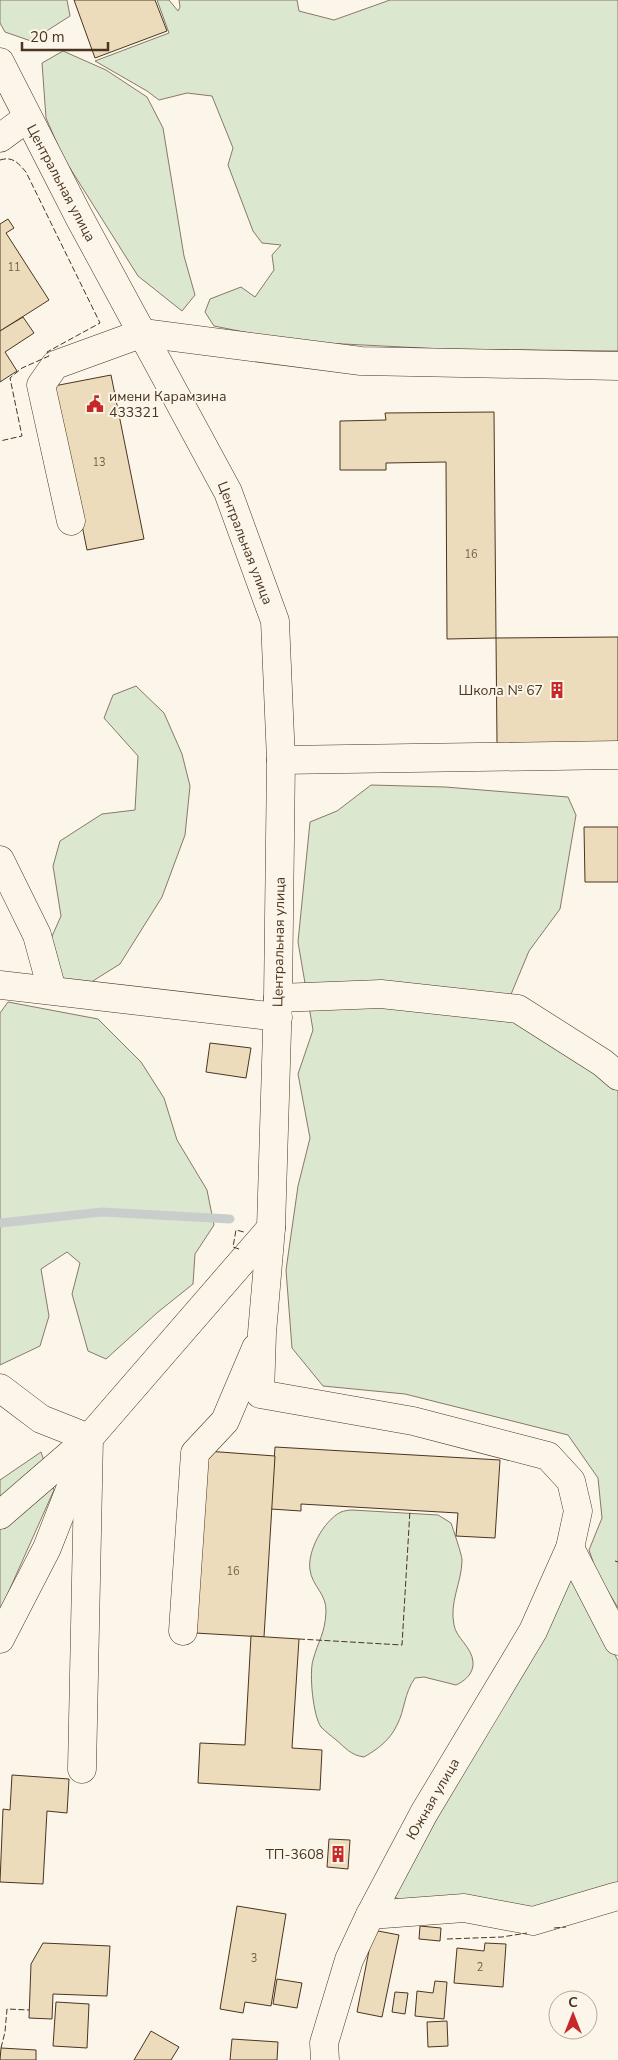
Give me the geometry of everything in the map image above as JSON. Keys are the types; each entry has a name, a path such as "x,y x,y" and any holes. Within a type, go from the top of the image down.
{"street":[{"name":"Центральная улица","path":"0,62 27,118 228,492 275,621 281,760 278,1008 271,1228 262,1333"},
{"path":"0,138 27,118"},
{"path":"71,521 41,385 55,365 143,333 361,361 618,366"},
{"path":"281,760 618,755"},
{"path":"0,860 37,935 52,990"},
{"path":"0,985 278,1008 381,994 518,1009 603,1063 618,1076"},
{"path":"0,1515 89,1438 271,1228"},
{"path":"183,1631 195,1453 225,1421 262,1333"},
{"name":"Южная улица","path":"262,1333 260,1394 412,1421 548,1456 571,1481 578,1511 570,1548 532,1631 424,1813 370,1915 349,1960 324,2043 325,2060"},
{"path":"0,1388 41,1419 89,1438"},
{"path":"0,1639 47,1548 89,1438"},
{"path":"82,1769 89,1438"},
{"path":"570,1548 618,1641"},
{"path":"370,1915 464,1908 532,1921 618,1896"}],"green space":[{"path":"0,0 67,0 70,16 31,41 5,32 0,23"},
{"path":"157,0 169,0 178,11 180,7 179,0 297,0 299,11 334,20 390,0 618,0 618,351 442,349 324,343 269,337 214,326 205,312 210,299 241,287 255,297 274,270 272,255 281,245 262,243 253,231 228,165 233,148 212,96 187,93 159,100 95,61 169,33"},
{"path":"63,51 106,70 147,97 163,128 184,256 195,295 182,311 138,276 63,157 46,118 42,63"},
{"path":"136,686 164,713 182,754 190,786 185,835 162,897 120,964 88,984 58,983 49,943 61,916 53,866 60,841 102,814 135,810 138,756 104,718 113,695"},
{"path":"371,785 445,787 568,797 576,815 560,909 529,951 502,1016 531,1029 618,1088 618,1608 597,1573 589,1550 602,1518 598,1478 568,1435 405,1394 323,1386 292,1348 286,1270 298,1186 310,1138 298,1074 313,1030 298,942 310,822 337,811"},
{"path":"8,1002 98,1019 141,1062 164,1098 177,1140 207,1190 214,1225 195,1254 193,1284 158,1312 106,1359 88,1351 72,1294 80,1263 67,1252 41,1269 49,1316 40,1346 0,1365 0,1013"},
{"path":"41,1452 54,1490 0,1611 0,1480"},
{"path":"352,1510 438,1515 451,1523 462,1560 453,1608 454,1625 455,1630 470,1652 473,1662 472,1670 468,1676 456,1685 424,1677 415,1678 411,1684 400,1719 391,1735 383,1744 364,1757 348,1751 321,1727 316,1714 312,1684 313,1660 323,1632 326,1606 311,1576 311,1555 322,1530 328,1522 341,1512"},
{"path":"575,1577 618,1661 618,1889 527,1911 407,1903 394,1897 566,1582"}],"building":[{"path":"74,0 155,0 167,31 95,58"},
{"path":"8,219 14,228 6,233 49,300 0,331 0,224"},
{"path":"23,317 34,333 5,352 17,371 0,382 0,331"},
{"path":"111,375 144,539 87,550 54,386"},
{"path":"494,412 496,638 447,639 446,462 386,463 386,470 340,470 340,421 386,420 385,413"},
{"name":"Школа № 67","path":"618,637 618,742 497,743 496,638"},
{"path":"584,827 618,827 618,882 585,882"},
{"path":"210,1043 251,1048 246,1078 206,1072"},
{"path":"275,1447 500,1460 495,1538 456,1536 458,1513 301,1504 301,1511 271,1509"},
{"path":"206,1451 275,1456 264,1637 195,1633"},
{"path":"251,1636 299,1639 292,1748 322,1750 320,1790 198,1783 200,1743 245,1745"},
{"path":"12,1775 69,1779 67,1813 47,1811 43,1884 0,1882 3,1809 10,1810"},
{"name":"ТП-3608","path":"329,1839 350,1840 348,1869 327,1867"},
{"path":"237,1906 286,1914 271,2006 245,2002 243,2013 220,2009"},
{"path":"420,1926 441,1928 440,1941 419,1939"},
{"path":"373,1930 399,1935 382,2017 357,2012"},
{"path":"43,1943 110,1946 107,1996 53,1994 52,2019 29,2018 31,1964"},
{"path":"485,1943 506,1944 503,1987 454,1983 457,1948 484,1951"},
{"path":"277,1979 302,1983 297,2008 273,2004"},
{"path":"435,1981 447,1982 444,2019 415,2016 417,1991 433,1993"},
{"path":"395,1992 408,1993 405,2014 392,2012"},
{"path":"56,2002 89,2004 87,2048 53,2046"},
{"path":"447,2021 448,2046 428,2047 427,2022"},
{"path":"151,2031 179,2047 171,2060 134,2060"},
{"path":"232,2039 278,2042 277,2060 230,2060"},
{"path":"1,2048 36,2050 36,2060 0,2060"}],"waterway":[{"path":"0,1223 102,1212 230,1219"}],"fence":[{"path":"0,160 12,160 18,163 26,172 100,323 47,352 49,356 22,368 10,378 22,436 0,441"},
{"path":"239,1249 233,1247 236,1230 244,1232"},
{"path":"299,1639 402,1645 410,1510"},
{"path":"554,1928 566,1927"},
{"path":"447,1939 502,1937 527,1933"},
{"path":"1,2048 5,2032 7,2009 29,2010"}],"place":[{"name":"имени Карамзина 433321","path":"95,404"},
{"name":"Школа № 67","path":"557,690"},
{"name":"ТП-3608","path":"338,1854"}]}
